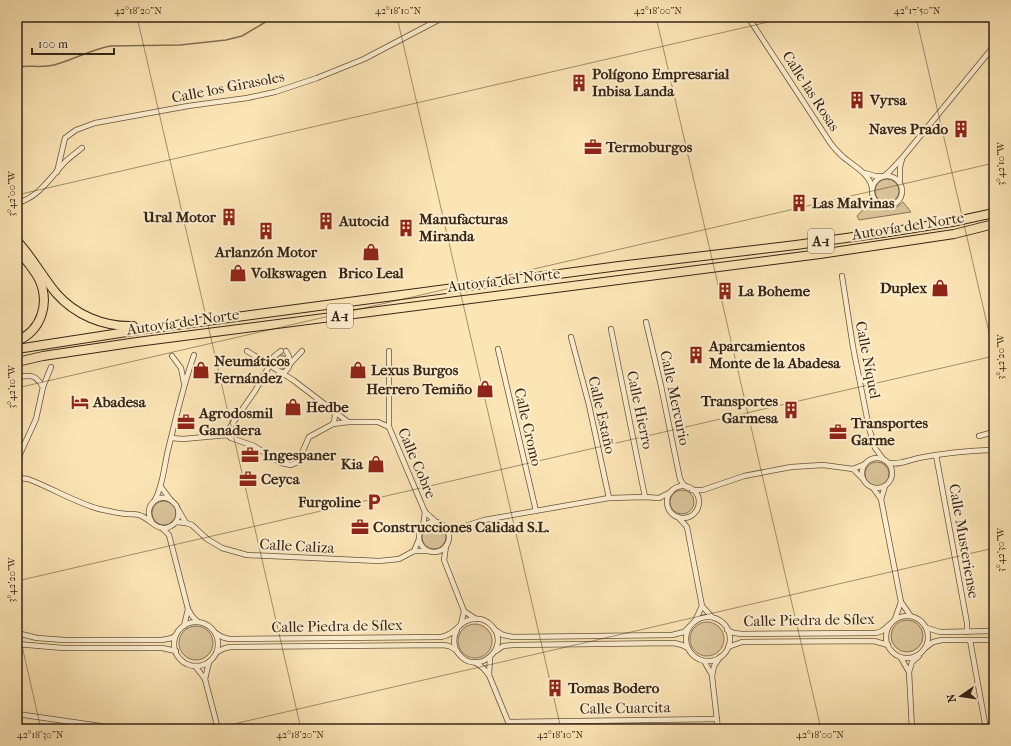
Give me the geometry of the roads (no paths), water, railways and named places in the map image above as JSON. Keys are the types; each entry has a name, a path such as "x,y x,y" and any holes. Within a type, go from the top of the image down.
{"highway":[{"name":"Autovía del Norte","path":"17,349 166,326 648,262 788,246 889,232 994,213"},
{"name":"Autovía del Norte","path":"17,362 43,356 137,342 820,254 954,234 994,224"},
{"path":"954,234 994,229"},
{"path":"17,241 57,293 74,309 86,316 100,322 120,326 166,326"},
{"path":"17,250 31,267 38,279 43,293 44,302 43,312 35,328 26,336 17,341"}],"street":[{"name":"Calle los Girasoles","path":"57,172 65,138 76,130 95,123 275,92 317,78 364,59 444,17"},
{"name":"Calle las Rosas","path":"748,17 831,144 842,156 861,172 871,183 872,188"},
{"path":"902,157 900,181 903,189 901,198 893,205 883,205 878,203 872,194 874,183 890,171 994,46"},
{"path":"17,203 23,201 42,188 66,161 82,148"},
{"name":"Calle las Rosas","path":"861,172 875,176 882,176"},
{"path":"882,176 892,176 900,181"},
{"name":"Calle Níquel","path":"842,276 853,347 875,448 886,461"},
{"name":"Calle Mercurio","path":"646,322 680,478 683,484 690,489"},
{"name":"Calle Hierro","path":"611,329 645,497"},
{"name":"Calle Estaño","path":"571,337 589,405 609,498"},
{"name":"Calle Cromo","path":"498,350 536,511"},
{"path":"247,351 293,380 348,422"},
{"path":"227,435 228,430 255,391 275,355 284,351 290,358 289,374 293,380"},
{"path":"272,360 272,365 277,371 284,372 302,351"},
{"name":"Calle Cobre","path":"389,351 389,427 425,512 436,522"},
{"path":"138,514 149,509 161,487 184,384 194,355"},
{"path":"172,356 181,368 184,384"},
{"path":"17,491 19,478 18,462 20,454 36,419 42,387 51,367"},
{"path":"17,377 33,376 42,387"},
{"path":"333,424 335,417 334,411"},
{"path":"171,438 227,435 231,438 254,446 281,463 291,465 298,462 308,436 333,424 348,422 378,422 389,427"},
{"path":"979,436 994,432"},
{"path":"863,479 862,471 866,463 873,455 875,448"},
{"path":"853,469 874,458 899,464 921,457 972,451 994,451"},
{"name":"Calle Musteriense","path":"936,455 967,623 967,632"},
{"path":"886,461 891,468 892,475"},
{"path":"881,499 885,486 899,464"},
{"path":"446,529 456,528 484,520 609,498 659,498 680,487 703,490 744,476 790,467 823,465 841,466 853,469 867,485 873,488 885,486"},
{"path":"19,478 28,478 85,504 114,512 138,514 156,526 162,528 168,528 175,523"},
{"path":"668,508 668,498 680,478"},
{"path":"161,487 179,511 178,518 169,536"},
{"path":"873,488 881,499 901,602 910,615"},
{"path":"690,489 698,497 699,503"},
{"path":"687,526 692,515 696,511 703,490"},
{"path":"155,500 164,498 170,500"},
{"path":"659,498 672,513 687,526 702,606 712,617 724,624 728,630 728,647 714,666 712,676 718,729 912,728 909,672 912,662 925,648 933,642 942,640 994,640"},
{"path":"149,509 149,516 152,522"},
{"name":"Calle Caliza","path":"179,511 186,523"},
{"name":"Calle Cobre","path":"423,526 425,512"},
{"path":"678,517 685,518 692,515"},
{"path":"414,552 419,539 419,532 423,526 428,523 436,522 443,525 449,538"},
{"name":"Calle Caliza","path":"175,523 186,523 192,525 222,548 247,555 380,561 399,558 414,552 428,551"},
{"path":"162,528 169,536 188,609 198,622"},
{"path":"456,528 449,538 444,560 464,611 461,624 457,630 454,641 456,650 464,659 482,662 490,657 494,652 498,642 495,630"},
{"path":"419,539 422,546 428,551 434,552 442,550 446,546"},
{"path":"434,552 444,560"},
{"path":"895,619 901,602"},
{"path":"696,621 702,606"},
{"path":"184,626 188,609"},
{"path":"464,611 476,619 487,622 503,636 529,637 672,634 684,632 696,621 706,617 712,617"},
{"path":"920,654 903,658 890,649 886,641 886,633 889,625 895,619 902,616 910,615 918,618 924,623 928,632 928,640 925,648"},
{"path":"461,624 468,620 476,619"},
{"path":"17,633 37,638 76,640 162,640 172,638 184,626 198,622 208,625 216,633 218,641 217,652 214,658 203,665 195,666 182,661 174,645 176,635"},
{"name":"Calle Piedra de Sílex","path":"728,630 734,633 742,634 876,633 882,631 889,625"},
{"path":"688,648 686,634 689,627"},
{"path":"926,628 940,632 994,631"},
{"name":"Calle Piedra de Sílex","path":"216,633 229,639 441,637 449,636 457,630"},
{"path":"970,640 986,729"},
{"name":"Calle Piedra de Sílex","path":"728,647 742,642 874,641 888,645"},
{"path":"494,652 503,646 513,645 674,643 682,644 688,648 694,656 704,660 720,657"},
{"path":"17,644 63,648 162,648 176,651"},
{"name":"Calle Piedra de Sílex","path":"217,652 224,648 231,647 443,645 450,646 456,650"},
{"path":"900,656 909,672"},
{"path":"489,675 490,657"},
{"path":"704,660 712,676"},
{"path":"205,679 208,662"},
{"path":"475,662 489,675 511,728 504,729"},
{"path":"195,666 205,679 218,729"},
{"path":"17,714 122,729"},
{"name":"Calle Cuarcita","path":"508,722 717,719"}],"waterway":[{"path":"17,67 54,65 110,46 180,45 226,40 242,36 274,17"}],"place":[{"name":"Polígono Empresarial Inbisa Landa","path":"579,83"},
{"name":"Vyrsa","path":"857,100"},
{"name":"Naves Prado","path":"961,129"},
{"name":"Termoburgos","path":"593,147"},
{"name":"Las Malvinas","path":"799,203"},
{"name":"Ural Motor","path":"229,217"},
{"name":"Autocid","path":"326,221"},
{"name":"Manufacturas Miranda","path":"406,228"},
{"name":"Arlanzón Motor","path":"266,231"},
{"name":"Brico Leal","path":"371,252"},
{"name":"Volkswagen","path":"238,273"},
{"name":"Duplex","path":"940,288"},
{"name":"La Boheme","path":"725,291"},
{"name":"Aparcamientos Monte de la Abadesa","path":"696,355"},
{"name":"Neumáticos Fernández","path":"201,370"},
{"name":"Lexus Burgos","path":"358,370"},
{"name":"Herrero Temiño","path":"485,389"},
{"name":"Abadesa","path":"80,402"},
{"name":"Hedbe","path":"293,407"},
{"name":"Transportes Garmesa","path":"791,410"},
{"name":"Agrodosmil Ganadera","path":"186,422"},
{"name":"Transportes Garme","path":"838,432"},
{"name":"Ingespaner","path":"250,455"},
{"name":"Kia","path":"376,464"},
{"name":"Ceyca","path":"248,479"},
{"name":"Furgoline","path":"374,502"},
{"name":"Construcciones Calidad S.L.","path":"360,527"},
{"name":"Tomas Bodero","path":"555,688"}]}
